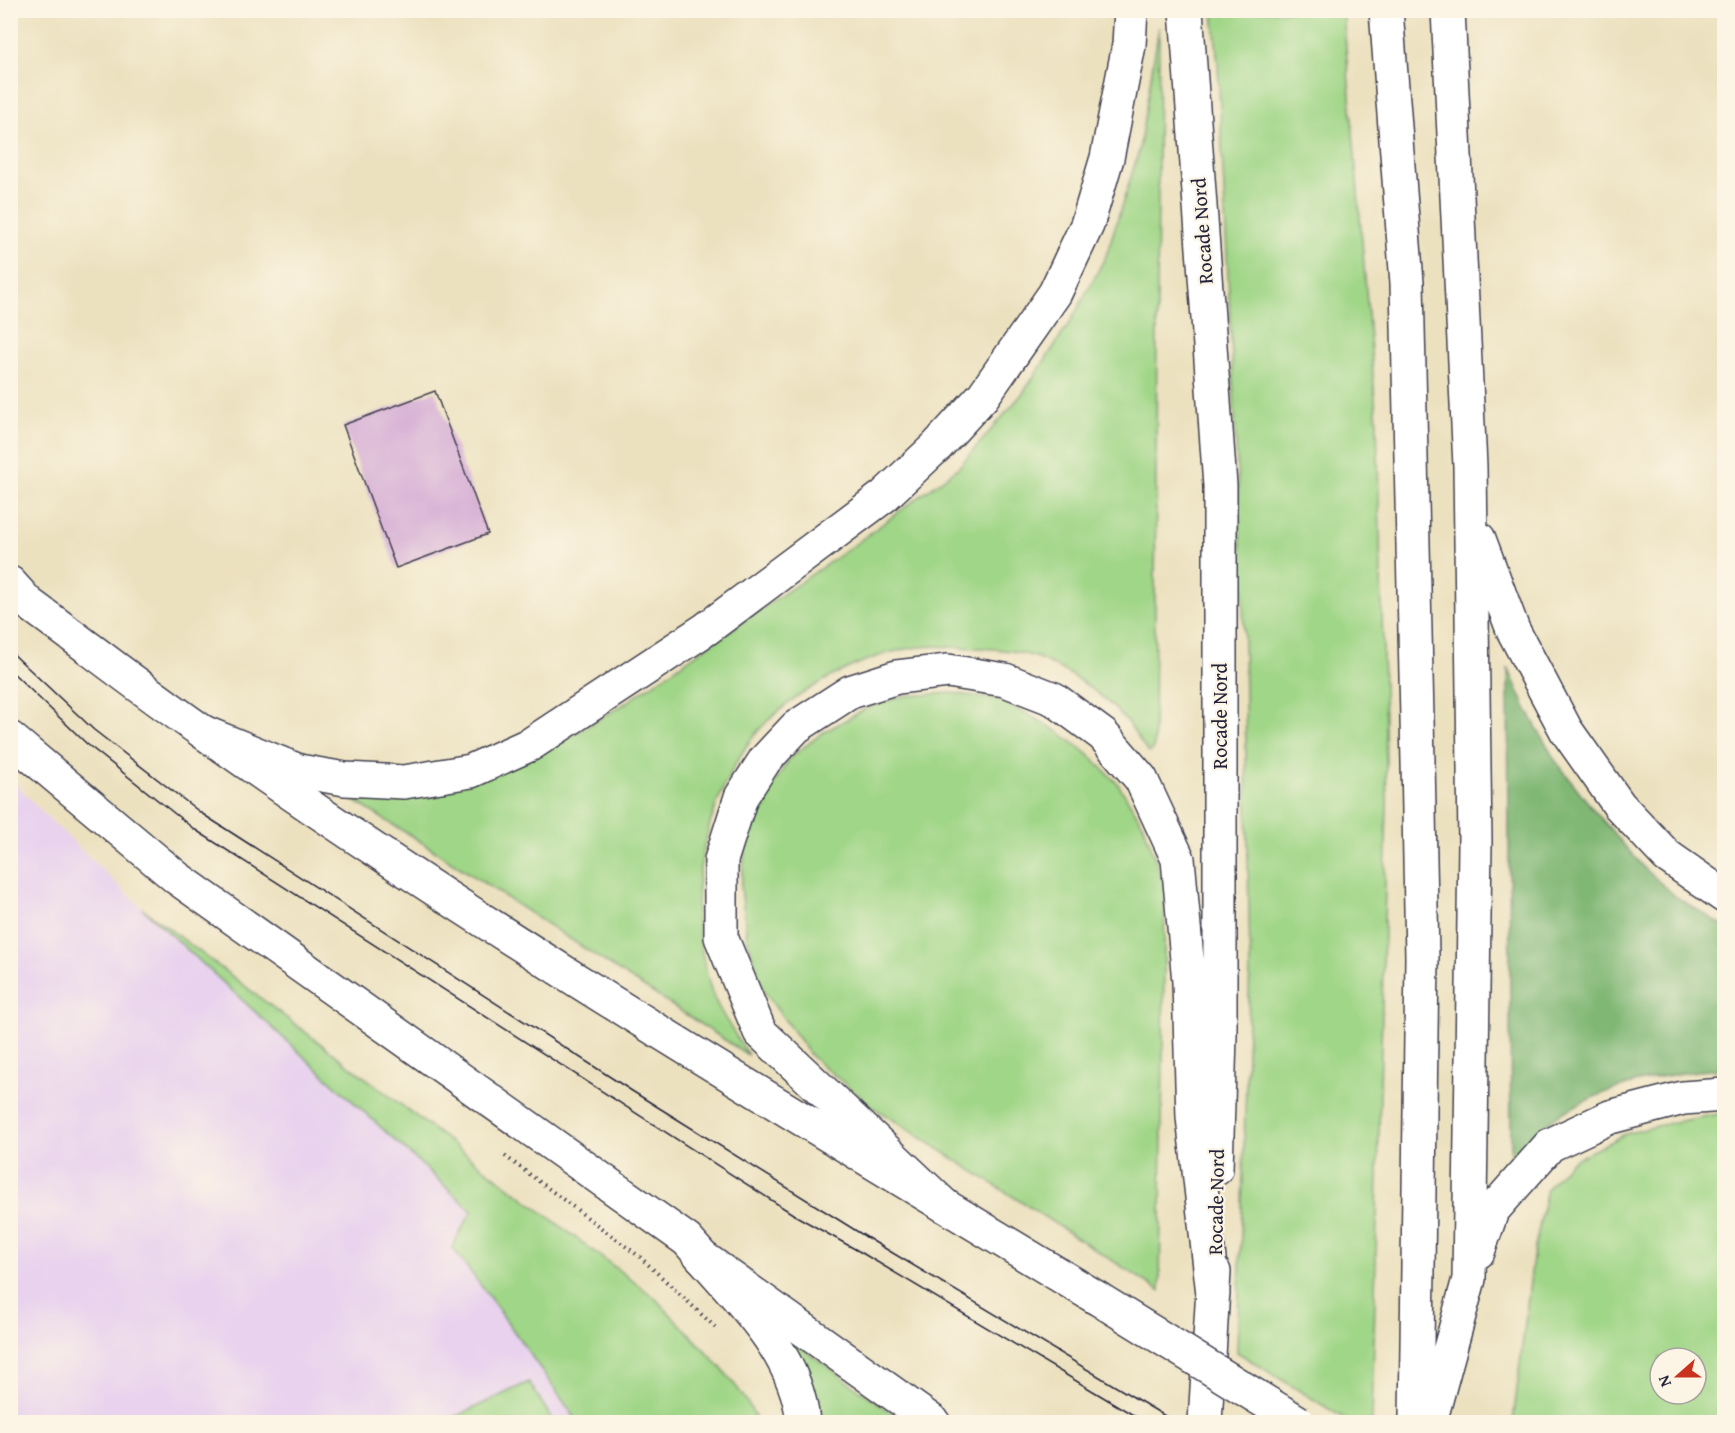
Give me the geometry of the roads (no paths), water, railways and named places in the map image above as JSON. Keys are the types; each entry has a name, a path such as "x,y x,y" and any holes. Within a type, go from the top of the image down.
{"main road":[{"path":"203,732 299,771 345,779 404,782 471,771 531,744 706,629 884,496 937,446 983,396 1055,293 1087,225 1107,158 1129,45 1131,10"},
{"name":"Rocade Nord","path":"1186,10 1220,486 1220,1036 1213,1294 1205,1422"},
{"path":"1386,10 1407,283 1420,854 1422,957 1416,1422"},
{"path":"1450,20 1470,466 1474,843 1469,1279"},
{"path":"1470,466 1479,545 1513,630 1566,730 1620,805 1667,856 1725,896"},
{"path":"10,583 28,603 203,732 434,888 572,976 1298,1422"},
{"path":"944,1205 760,1032 721,937 721,860 741,796 765,760 796,727 850,692 897,677 948,671 1005,680 1054,699 1103,735 1141,779 1178,859 1189,982 1194,1117 1213,1294"},
{"path":"10,738 177,878 687,1240 759,1323 792,1374 804,1422"},
{"path":"1430,1422 1469,1279 1492,1211 1550,1145 1610,1117 1683,1098 1725,1095"},
{"path":"702,1257 933,1422"}],"tram line":[{"path":"10,651 94,730 201,813 632,1091 871,1240 1175,1422"},
{"path":"10,670 87,744 194,829 796,1216 1145,1422"}]}
